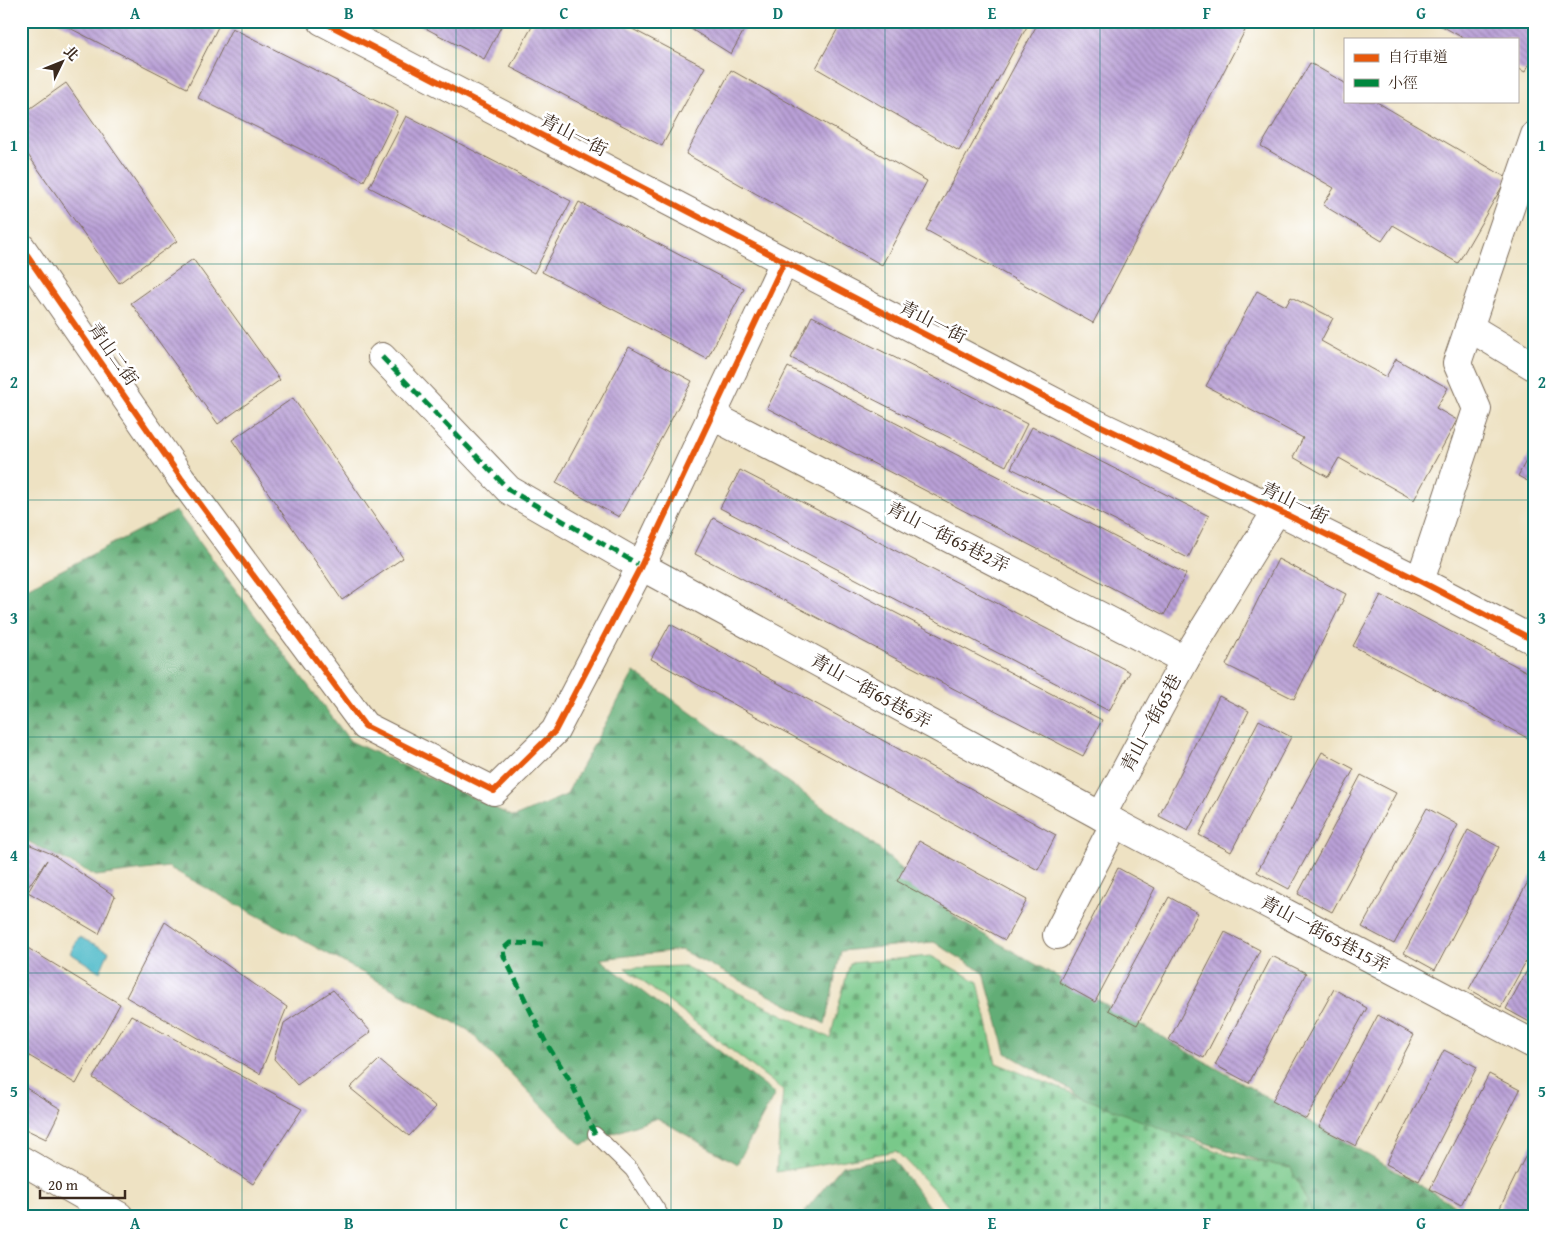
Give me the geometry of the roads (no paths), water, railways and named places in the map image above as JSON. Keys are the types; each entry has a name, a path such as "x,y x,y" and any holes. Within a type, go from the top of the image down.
{"street":[{"name":"青山一街","path":"322,21 1100,426 1277,510 1535,641"},
{"path":"1420,581 1477,409 1457,363 1535,135"},
{"name":"青山二街","path":"21,247 181,478 365,726 494,791 555,731 641,566"},
{"path":"641,566 784,262"},
{"path":"1470,327 1535,367"},
{"name":"青山一街65巷6弄","path":"382,357 509,490 641,566 1108,819"},
{"name":"青山一街65巷2弄","path":"711,415 1185,660"},
{"name":"青山一街65巷","path":"1056,935 1108,819 1185,660 1277,510"},
{"name":"青山一街65巷15弄","path":"1108,819 1535,1045"},
{"path":"21,1160 119,1216"}],"lane":[{"path":"595,1134 632,1170 662,1216"}],"water":[{"path":"79,937 109,951 100,972 70,953"}]}
